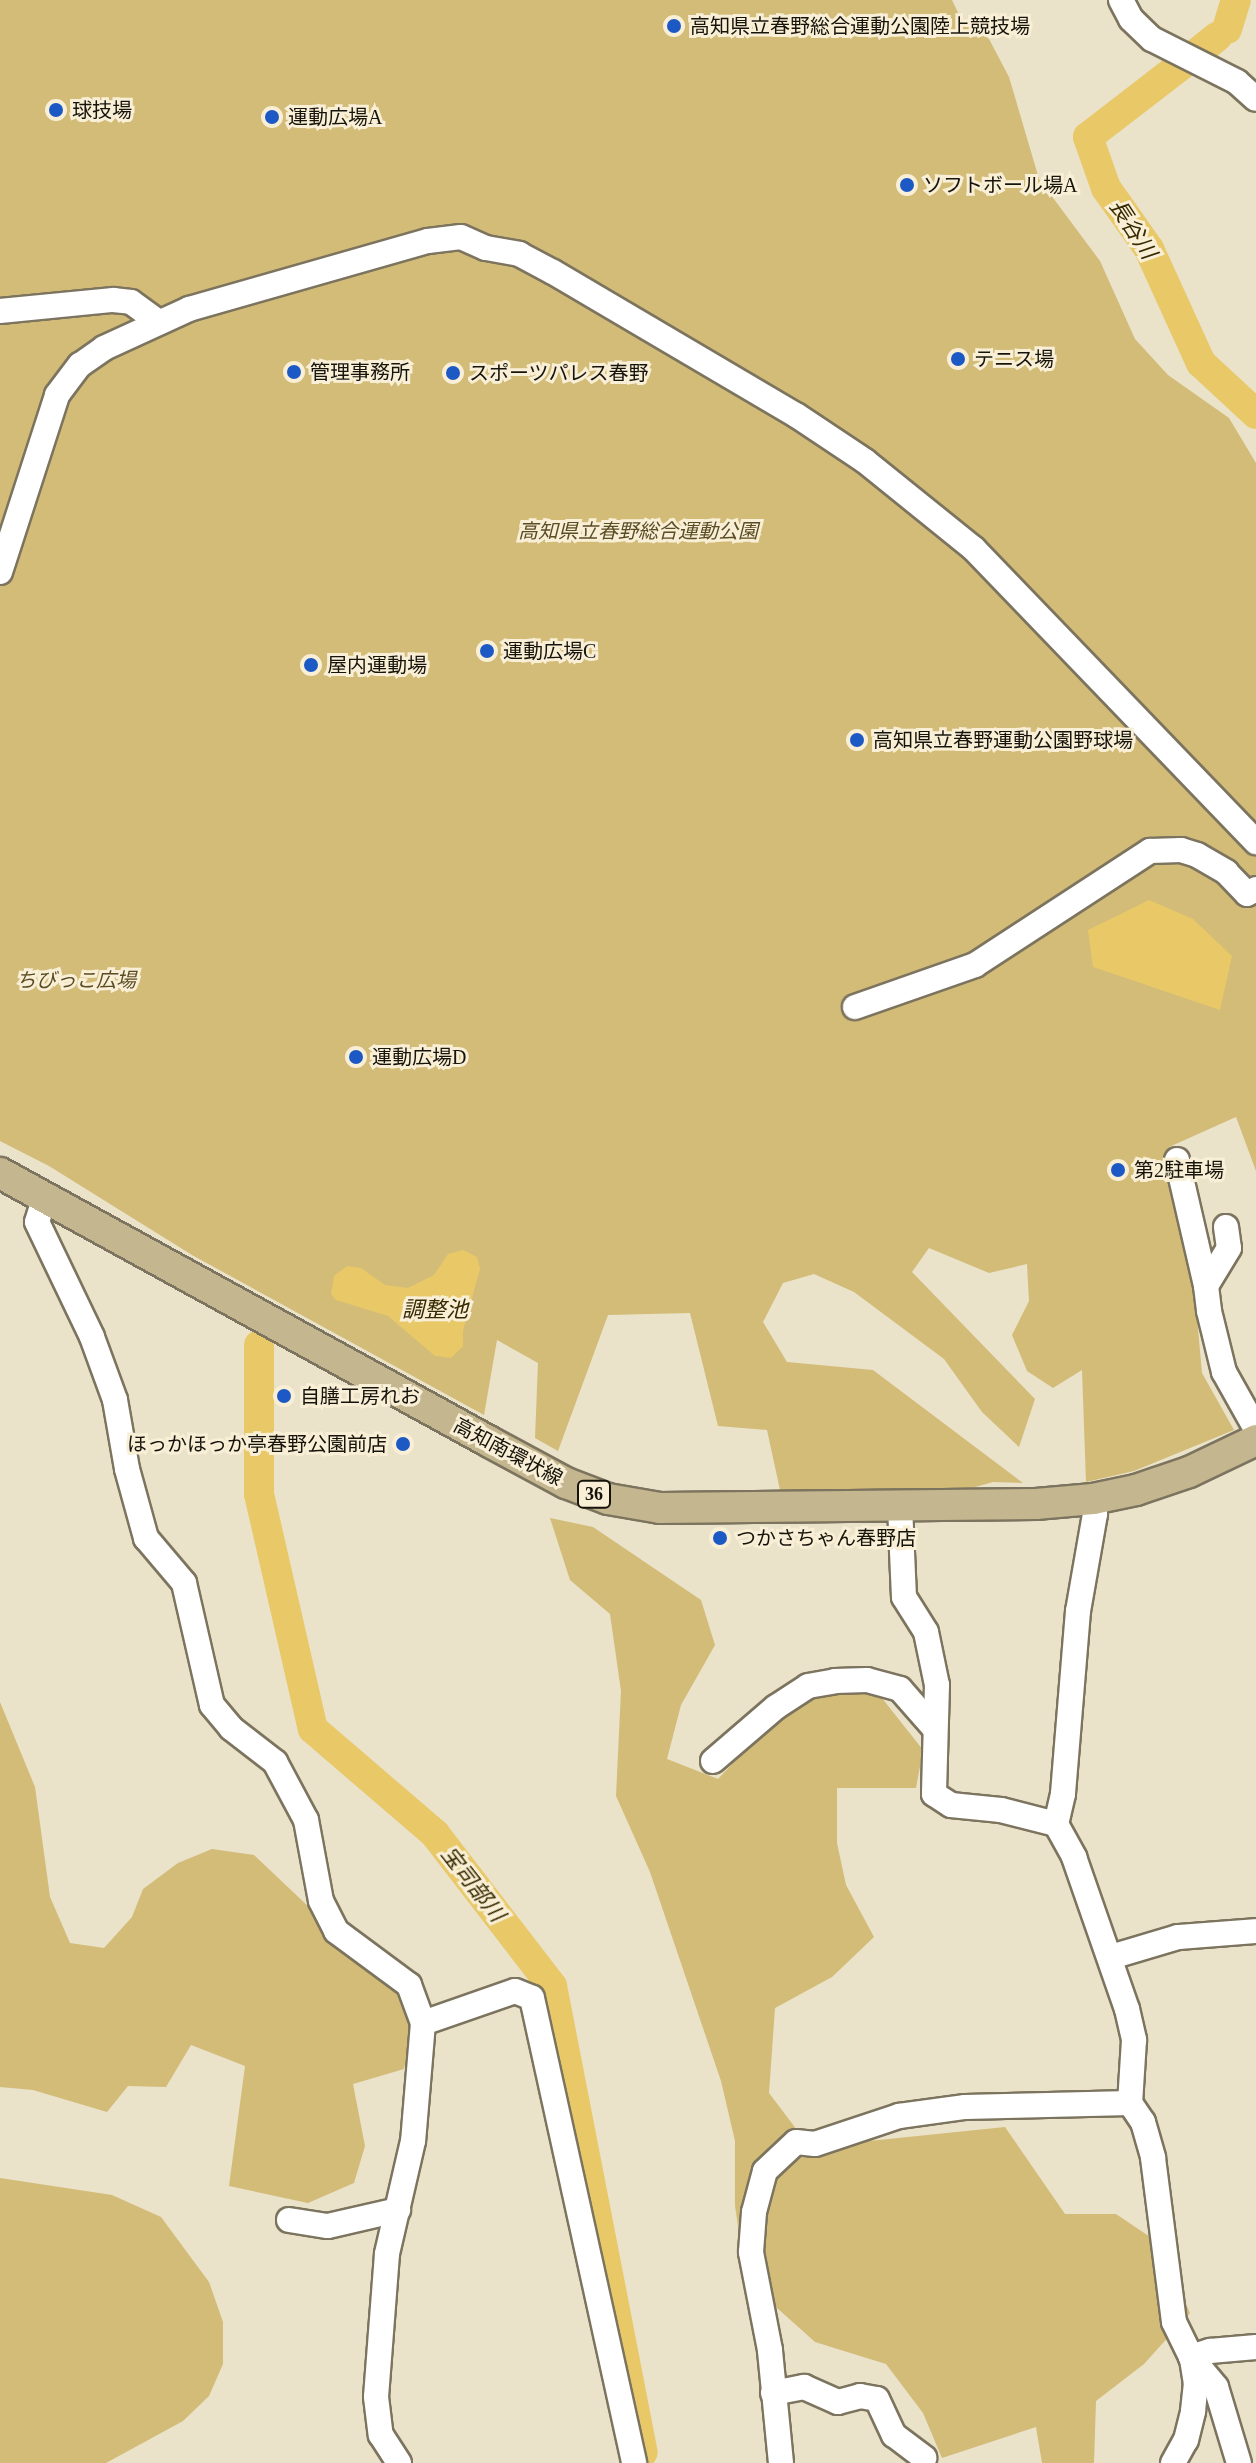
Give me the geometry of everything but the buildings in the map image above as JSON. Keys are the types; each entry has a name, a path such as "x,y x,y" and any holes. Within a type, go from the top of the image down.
{"main road":[{"name":"高知南環状線","path":"0,1173 566,1483 608,1499 660,1508 1036,1504 1093,1499 1136,1490 1189,1472 1256,1440"}],"street":[{"path":"1121,0 1131,19 1152,39 1237,82 1256,99"},
{"path":"0,572 57,395 80,365 104,348 159,322 286,279 428,241 461,237 486,248 519,254 617,307 796,415 896,485 974,549 1256,842"},
{"path":"0,311 113,300 131,302 159,322"},
{"path":"855,1007 975,965 1150,851 1181,850 1197,855 1226,872 1247,894 1256,889"},
{"path":"1177,1160 1206,1286 1214,1338 1224,1372 1256,1429"},
{"path":"45,1196 37,1222 92,1337 115,1400 127,1469 146,1538 184,1583 212,1705 231,1728 275,1762 306,1820 321,1901 336,1931 409,1985 423,2023 413,2141 387,2254 376,2397 381,2435 399,2463"},
{"path":"1206,1286 1229,1248 1226,1227"},
{"path":"1093,1499 1095,1514 1078,1611 1063,1794 1056,1824 1074,1857 1111,1957 1134,2040 1130,2103 1143,2122 1153,2158 1174,2322 1191,2357 1216,2387 1239,2463"},
{"path":"900,1506 904,1597 926,1632 937,1685 934,1794 951,1805 1001,1810 1056,1824"},
{"path":"713,1761 776,1707 808,1686 835,1681 867,1680 900,1689 935,1729"},
{"path":"1111,1957 1178,1937 1256,1931"},
{"path":"423,2023 515,1991 532,1998 634,2463"},
{"path":"781,2463 768,2337 751,2252 754,2212 765,2171 796,2142 815,2144 899,2116 965,2107 1130,2103"},
{"path":"289,2220 328,2226 398,2210"},
{"path":"1191,2357 1210,2351 1256,2347"},
{"path":"1173,2463 1186,2440 1193,2411 1196,2384 1191,2357"},
{"path":"773,2393 804,2387 838,2402 860,2396 877,2399 894,2435 924,2458"}],"green space":[{"name":"高知県立春野総合運動公園","path":"0,0 952,0 961,19 989,39 1009,77 1039,179 1100,261 1135,339 1168,375 1229,418 1256,463 1256,1171 1236,1117 1169,1147 1189,1230 1202,1373 1234,1430 1134,1471 1086,1482 1082,1370 1053,1388 1027,1371 1012,1335 1029,1301 1027,1264 989,1273 929,1248 912,1272 1035,1399 1019,1447 982,1412 944,1359 854,1292 814,1274 783,1283 763,1322 787,1362 873,1370 1023,1483 993,1482 954,1493 780,1490 767,1430 718,1426 690,1313 608,1315 558,1451 535,1438 538,1363 497,1340 484,1415 192,1255 49,1166 0,1141"},
{"path":"550,1518 593,1527 701,1600 715,1645 681,1705 667,1759 718,1779 766,1728 806,1694 874,1688 923,1750 916,1788 837,1788 837,1843 846,1885 874,1937 832,1977 775,2008 769,2093 803,2138 869,2141 1005,2127 1065,2214 1116,2214 1159,2243 1190,2313 1144,2364 1096,2401 1094,2463 1042,2463 1036,2427 942,2458 923,2413 886,2364 815,2342 746,2280 735,2206 735,2141 721,2081 650,1872 616,1796 621,1691 610,1614 570,1580"},
{"path":"0,1702 35,1787 50,1897 70,1943 104,1948 132,1917 143,1889 178,1863 212,1849 254,1855 311,1909 343,1951 399,1994 411,2030 404,2069 353,2084 365,2146 354,2183 308,2203 229,2186 245,2066 191,2045 166,2087 128,2086 107,2112 33,2090 0,2087"},
{"path":"0,2178 112,2195 161,2217 209,2282 223,2322 223,2364 209,2396 183,2421 106,2463 0,2463"}],"water":[{"path":"1149,900 1193,919 1232,956 1220,1010 1093,967 1088,930"},
{"name":"調整池","path":"463,1250 477,1257 480,1269 463,1331 463,1346 451,1358 435,1356 388,1316 336,1300 331,1294 334,1276 347,1266 361,1268 385,1285 408,1288 434,1275 448,1254"}],"waterway":[{"name":"長谷川","path":"1227,29 1236,0"},
{"name":"長谷川","path":"1197,53 1217,37"},
{"name":"長谷川","path":"1184,63 1088,137 1106,188 1149,249 1201,363 1256,414"},
{"name":"宝司部川","path":"259,1345 259,1494 313,1729 435,1834 552,1986 643,2452"}],"place":[{"name":"高知県立春野総合運動公園陸上競技場","path":"674,26"},
{"name":"球技場","path":"56,110"},
{"name":"運動広場A","path":"272,117"},
{"name":"ソフトボール場A","path":"907,185"},
{"name":"テニス場","path":"958,359"},
{"name":"管理事務所","path":"294,372"},
{"name":"スポーツパレス春野","path":"453,373"},
{"name":"運動広場C","path":"487,651"},
{"name":"屋内運動場","path":"311,665"},
{"name":"高知県立春野運動公園野球場","path":"857,740"},
{"name":"運動広場D","path":"356,1057"},
{"name":"第2駐車場","path":"1118,1170"},
{"name":"自膳工房れお","path":"284,1396"},
{"name":"ほっかほっか亭春野公園前店","path":"403,1444"},
{"name":"つかさちゃん春野店","path":"720,1538"}],"park label":[{"name":"ちびっこ広場","path":"76,980"}]}
